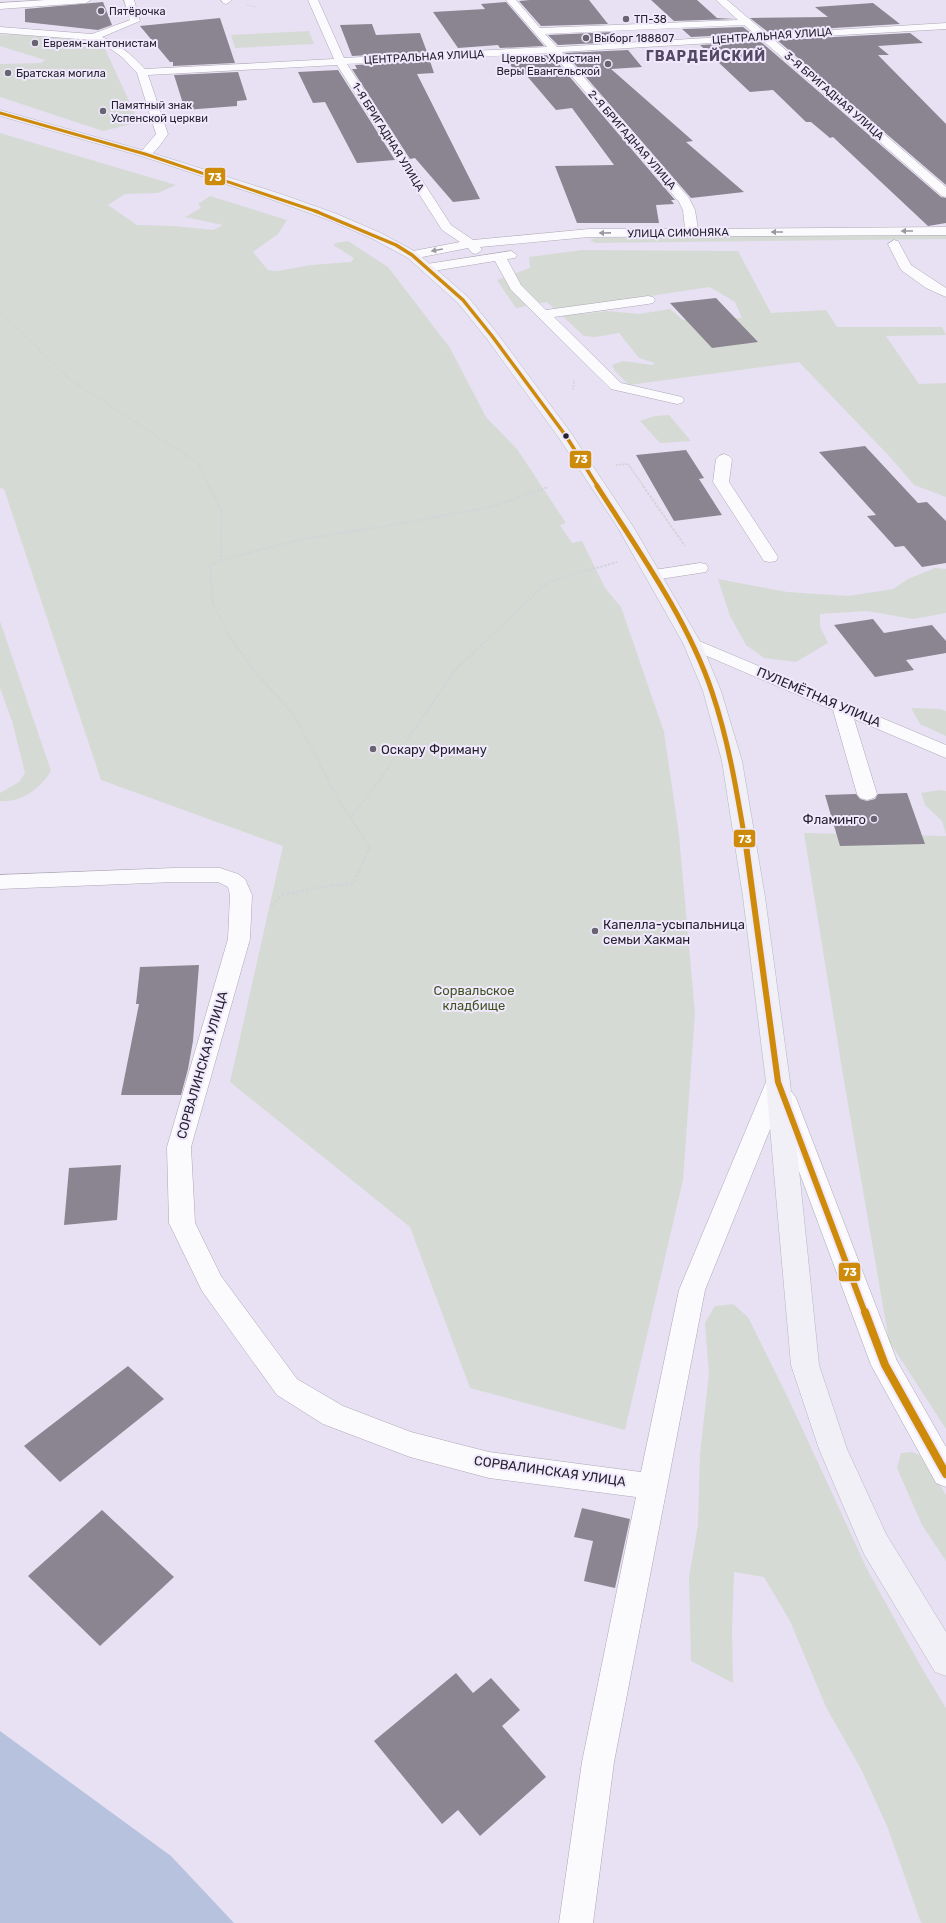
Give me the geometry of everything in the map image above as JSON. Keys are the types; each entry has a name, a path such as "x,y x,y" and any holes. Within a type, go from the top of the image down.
{"main road":[{"path":"2,114 145,154 333,217 378,236 412,255 463,300 492,336 566,436 642,555 692,643 712,691 732,761 754,897 778,1082 805,1365 833,1449 875,1544 946,1661"}],"street":[{"path":"0,6 57,5 86,0"},
{"path":"93,37 135,21 129,0"},
{"name":"1-Я БРИГАДНАЯ УЛИЦА","path":"313,0 340,61 446,228 471,244 484,258"},
{"name":"2-Я БРИГАДНАЯ УЛИЦА","path":"511,0 685,201 689,210 692,232"},
{"name":"3-Я БРИГАДНАЯ УЛИЦА","path":"721,0 765,36 946,193"},
{"path":"61,22 64,34"},
{"path":"537,31 748,22"},
{"name":"ЦЕНТРАЛЬНАЯ УЛИЦА","path":"142,72 553,50 946,26"},
{"path":"0,30 93,37 110,44 127,56 142,72 162,134 156,143 145,154"},
{"name":"УЛИЦА СИМОНЯКА","path":"412,255 471,244 589,233 946,231"},
{"path":"878,244 909,244"},
{"path":"894,244 906,267 931,285 946,293"},
{"path":"428,268 484,258 522,254"},
{"path":"499,256 516,287 616,386 677,400"},
{"path":"544,314 648,300"},
{"path":"724,459 721,482 770,557"},
{"path":"654,575 700,568"},
{"name":"ПУЛЕМЁТНАЯ УЛИЦА","path":"692,643 946,752"},
{"path":"841,706 868,794"},
{"name":"СОРВАЛИНСКАЯ УЛИЦА","path":"0,882 174,875 220,875 231,879 238,884 241,895 239,939 178,1147 182,1224 211,1283 287,1387 333,1415 410,1444 489,1465 652,1486"},
{"path":"778,1082 885,1366 946,1474"},
{"path":"576,1923 598,1762 692,1290 778,1082"}],"path":[{"path":"0,67 88,67 97,68 110,73 142,72"},
{"path":"0,311 69,379 197,462 222,510 220,560"},
{"path":"616,465 628,464 700,568"},
{"path":"239,939 282,895 333,885 353,884 370,846 350,818 292,712 257,674 231,639 213,604 210,566 220,560 298,540 387,526 494,506 548,487"},
{"path":"350,818 378,782 456,669 548,582 642,555"}],"green space":[{"path":"309,31 314,44 235,48 231,35"},
{"path":"10,34 82,40 105,49 136,116 132,124 103,131 0,97 0,64 41,63 45,60 0,46 0,35"},
{"name":"Сорвальское кладбище","path":"0,133 176,185 158,193 125,194 108,205 137,225 174,226 213,230 223,225 185,217 201,208 198,204 210,196 287,220 278,234 253,252 268,270 278,271 311,265 351,262 354,258 333,245 348,241 388,267 450,348 486,417 517,449 566,523 560,525 572,543 582,541 605,588 621,607 664,732 679,835 695,1013 683,1180 625,1430 470,1388 410,1227 230,1082 283,846 101,780 4,489 0,488"},
{"path":"946,234 946,239 595,243 590,240 595,238"},
{"path":"582,250 738,251 771,313 826,310 837,327 942,327 946,335 886,336 919,384 946,383 946,497 914,485 890,457 799,362 629,385 615,371 612,365 623,361 652,365 655,363 639,358 619,333 595,337 584,336 547,302 516,308 497,280 530,268 529,257","holes":["710,287 735,302 742,318 683,320 670,309 639,314 607,311 583,314 576,307"]},
{"path":"669,415 691,441 660,443 640,421 655,416"},
{"path":"935,568 946,569 946,613 913,619 867,611 820,614 820,626 828,643 796,662 764,658 746,645 730,616 718,579 787,592 848,596 893,589 908,579"},
{"path":"0,621 51,771 42,783 30,793 15,800 8,801 0,801 0,793 19,782 25,773 12,721 0,688"},
{"path":"911,708 940,709 946,711 946,736 920,724"},
{"path":"940,790 946,791 946,834 942,821 925,805 921,793"},
{"path":"804,833 946,836 946,1429 889,1341 843,1075"},
{"path":"733,1304 748,1317 790,1402 868,1571 946,1708 946,1923 922,1923 920,1920 887,1826 861,1769 826,1707 790,1621 764,1577 734,1572 732,1631 733,1683 691,1661 689,1577 698,1525 700,1454 709,1373 705,1323 715,1306"},
{"path":"912,1452 923,1457 946,1495 946,1561 922,1525 897,1468 901,1453"}],"water":[{"path":"0,1731 171,1856 234,1923 0,1923"}],"building":[{"path":"589,0 608,24 541,26 519,1"},
{"path":"651,0 697,0 717,18 734,19 674,21"},
{"path":"103,2 112,25 98,30 25,22 25,9"},
{"path":"506,2 544,46 500,48 498,45 458,48 433,12 485,9 481,4"},
{"path":"873,3 900,24 768,32 750,18 828,17 815,7"},
{"path":"220,18 235,63 173,66 173,62 170,62 140,26"},
{"path":"372,24 376,35 420,33 427,52 352,56 340,25"},
{"path":"743,27 752,34 691,37 682,29"},
{"path":"614,32 622,42 558,45 548,35"},
{"path":"910,33 923,43 878,46 889,55 878,55 946,124 946,185 777,40"},
{"path":"761,42 941,197 946,198 946,223 928,226 833,137 830,138 811,122 806,122 773,90 750,92 700,45"},
{"path":"628,50 642,67 611,69 693,141 686,142 744,192 691,198 565,53"},
{"path":"551,55 675,200 671,200 674,204 656,205 659,223 577,223 555,166 614,165 572,108 556,110 521,69 513,69 506,57"},
{"path":"430,61 434,73 417,74 480,199 453,202 415,158 410,159 352,69 357,69 355,65"},
{"path":"338,70 395,160 357,163 325,102 313,103 298,72"},
{"path":"238,72 247,100 237,101 237,106 185,110 174,75"},
{"path":"716,298 758,342 712,348 670,303"},
{"path":"865,446 918,503 927,502 946,521 946,563 922,567 904,546 895,547 867,516 876,515 819,452"},
{"path":"686,450 704,478 699,479 722,515 674,521 636,455"},
{"path":"873,619 884,633 932,625 946,641 946,653 906,660 914,670 875,677 834,625"},
{"name":"Фламинго","path":"907,793 925,844 840,846 825,795 856,794 860,799 867,801 875,799 878,794"},
{"path":"199,965 193,1041 181,1095 121,1095 139,1004 136,1004 140,967"},
{"path":"121,1165 117,1220 64,1225 69,1168"},
{"path":"128,1366 164,1399 60,1482 24,1446"},
{"path":"582,1508 630,1519 615,1588 584,1581 593,1541 574,1537"},
{"path":"102,1510 174,1577 100,1646 28,1576"},
{"path":"456,1673 473,1693 491,1678 520,1710 502,1726 546,1777 480,1836 458,1810 442,1824 374,1741"}],"transit line":[{"name":"73","path":"0,113 145,154 277,197 333,217 396,245 412,255 463,300 492,336 566,436 654,575 692,643 712,691 732,761 754,897 778,1082 885,1365 946,1474"}],"place":[{"name":"Пятёрочка","path":"101,11"},
{"name":"ТП-38","path":"626,19"},
{"name":"Выборг 188807","path":"586,38"},
{"name":"Евреям-кантонистам","path":"35,43"},
{"name":"Церковь Христиан Веры Евангельской","path":"608,64"},
{"name":"Братская могила","path":"8,73"},
{"name":"Памятный знак Успенской церкви","path":"103,111"},
{"name":"Оскару Фриману","path":"373,749"},
{"name":"Фламинго","path":"874,819"},
{"name":"Капелла-усыпальница семьи Хакман","path":"595,931"}],"district":[{"name":"ГВАРДЕЙСКИЙ","path":"706,56"}]}
